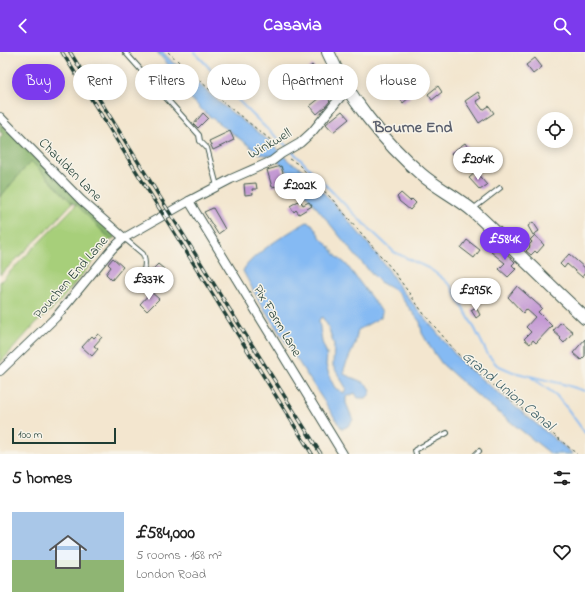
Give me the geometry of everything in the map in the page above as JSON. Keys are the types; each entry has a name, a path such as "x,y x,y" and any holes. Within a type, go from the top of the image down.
{"main road":[{"path":"328,52 333,64"},
{"path":"355,100 371,121 422,175 472,210 585,318"}],"street":[{"name":"Winkwell","path":"189,201 217,186 272,161 312,132 338,100"},
{"name":"Chaulden Lane","path":"0,117 81,200 124,238"},
{"name":"Pouchen End Lane","path":"0,371 56,317 112,249 124,238 189,201"},
{"name":"Pix Farm Lane","path":"189,201 343,454"}],"lane":[{"path":"125,52 199,135 200,141 206,148 217,186"},
{"path":"472,210 500,188"},
{"path":"124,238 143,254 145,266 139,285"},
{"path":"416,454 415,450 447,433"}],"path":[{"path":"168,52 229,107 298,164 332,199 392,269 424,314 464,361 577,454"}],"green space":[{"path":"0,123 116,237 111,240 31,161 0,197 0,137 3,134 0,132"},
{"path":"31,161 72,203 51,226 0,275 0,197"},
{"path":"77,204 111,240 56,306 36,323 0,363 0,282"}],"water":[{"path":"157,52 163,52 175,64 167,64"},
{"path":"199,84 207,91 207,100 217,100 269,141 291,163 304,171 369,245 388,269 400,288 463,364 573,454 551,454 478,396 442,364 422,333 420,322 396,291 380,282 355,255 283,166 272,156 260,154 204,112 192,100 199,100"},
{"path":"307,222 312,224 321,238 337,257 346,264 382,312 381,317 358,330 355,344 344,369 344,374 368,386 370,393 366,398 358,398 355,393 346,397 346,403 353,420 348,426 342,429 259,301 243,271 247,265 262,251","holes":["322,317 328,326 334,345 333,366 346,388 344,393 335,388 326,365 327,354 322,342 319,320"]}],"building":[{"path":"535,58 542,67 533,74 526,65"},
{"path":"438,86 442,92 432,100 430,92"},
{"path":"478,92 481,98 476,101 483,110 489,106 494,113 479,123 465,101"},
{"path":"318,100 330,101 317,114 310,106"},
{"path":"342,111 349,119 333,132 326,124"},
{"path":"203,113 208,118 198,128 194,124"},
{"path":"230,131 234,140 213,150 209,141"},
{"path":"465,143 475,157 467,163 463,158 457,162 451,153"},
{"path":"281,166 286,184 272,187 267,170"},
{"path":"476,172 487,185 480,190 469,178"},
{"path":"256,183 257,189 252,189 253,194 245,195 244,184"},
{"path":"401,193 410,201 412,199 416,203 410,210 399,201 397,197"},
{"path":"300,200 303,205 309,202 312,206 299,214 296,210 294,212 290,206"},
{"path":"213,208 225,229 218,234 204,212"},
{"path":"533,222 539,231 533,235 528,226"},
{"path":"535,235 544,245 537,253 535,251 531,255 526,251 532,242 530,240"},
{"path":"467,240 480,250 474,258 461,248"},
{"path":"497,245 515,262 512,265 516,269 508,277 499,269 505,263 491,252"},
{"path":"569,254 585,268 585,273 582,277 567,264 564,268 560,264"},
{"path":"113,258 123,267 112,280 106,274 111,267 108,264"},
{"path":"158,264 164,269 151,282 146,276"},
{"path":"517,286 542,308 538,312 552,326 536,343 533,340 530,344 524,339 531,332 526,327 535,317 526,309 523,313 508,297"},
{"path":"151,292 159,299 147,311 140,304"},
{"path":"476,307 480,315 476,318 471,310"},
{"path":"561,322 573,332 564,343 553,331"},
{"path":"98,334 102,337 94,346 98,349 92,356 82,347 92,336 94,338"},
{"path":"585,339 585,356 581,360 573,353"}],"waterway":[{"path":"194,52 240,102 289,148"},
{"name":"Grand Union Canal","path":"292,151 394,252 430,269 451,286 488,355 497,365 513,372 585,391"},
{"path":"531,377 556,395 585,433"}],"railway":[{"path":"62,52 312,454"},
{"path":"70,52 321,454"}],"district":[{"name":"Bourne End","path":"413,128"}]}
